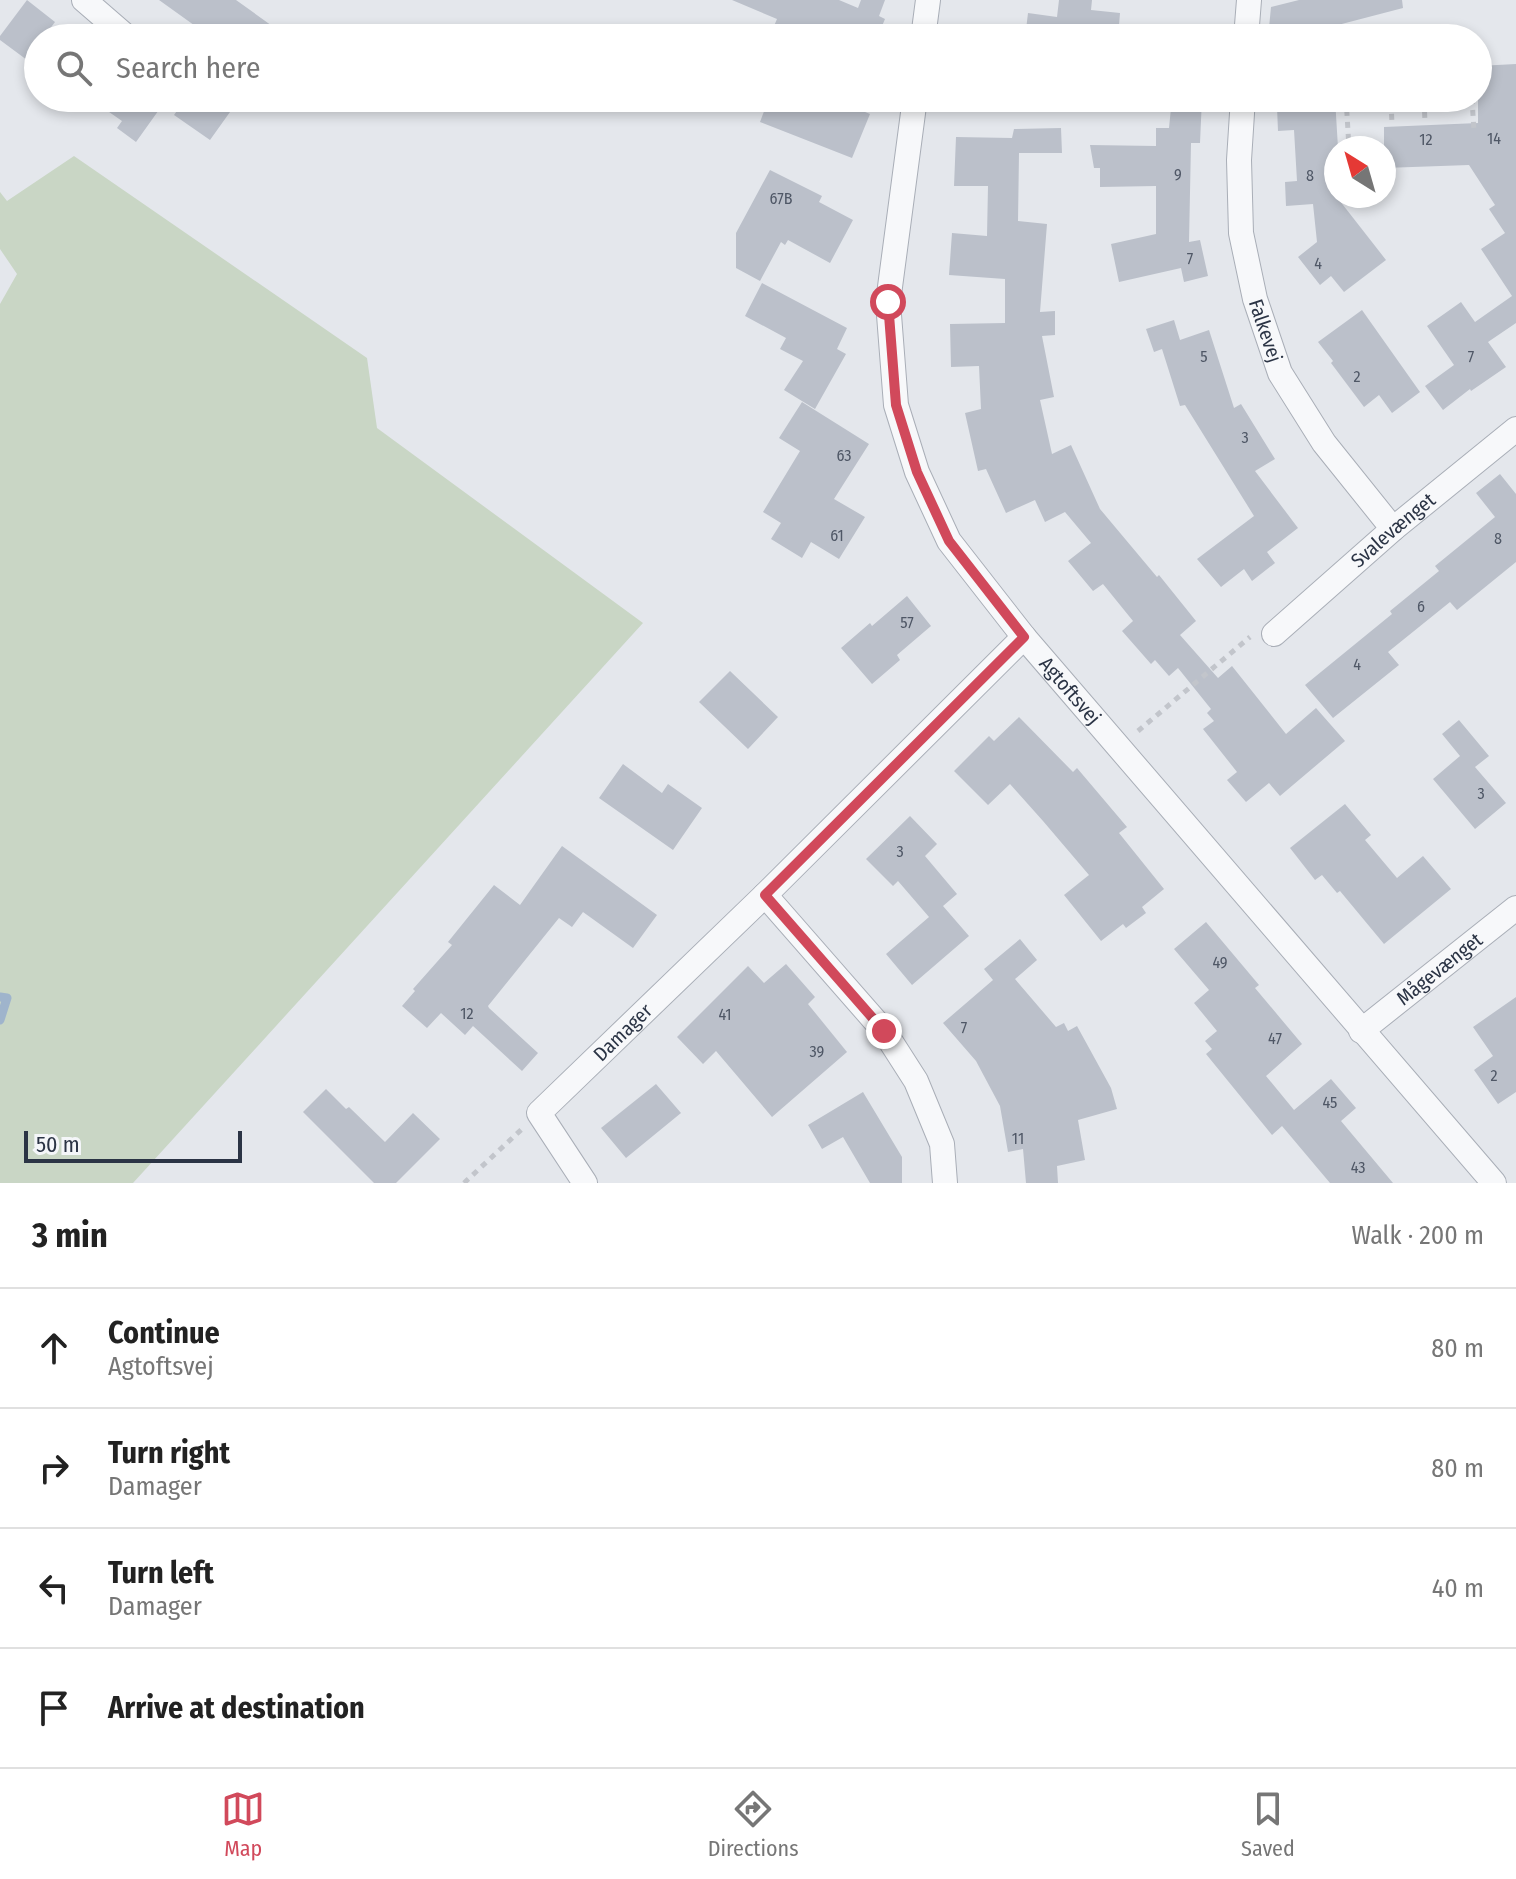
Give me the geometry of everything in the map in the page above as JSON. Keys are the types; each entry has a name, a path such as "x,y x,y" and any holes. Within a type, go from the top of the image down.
{"street":[{"path":"84,0 112,24"},
{"path":"925,24 928,0"},
{"path":"1247,24 1249,0"},
{"name":"Agtoftsvej","path":"913,112 888,302 896,405 917,472 949,541 1024,637 1487,1181"},
{"name":"Falkevej","path":"1242,112 1239,160 1241,233 1255,299 1280,373 1324,443 1393,529"},
{"name":"Svalevænget","path":"1274,634 1393,529 1516,429"},
{"name":"Damager","path":"539,1113 765,895 1024,637"},
{"path":"765,895 884,1031 916,1081 942,1144 945,1183"},
{"name":"Mågevænget","path":"1361,1031 1516,908"},
{"path":"539,1113 585,1183"}],"path":[{"path":"1347,112 1348,136"},
{"path":"1391,112 1392,124"},
{"path":"1425,112 1425,122"},
{"path":"1473,112 1474,132"},
{"path":"1118,747 1255,634 1274,634"},
{"path":"464,1183 539,1113"}],"green space":[{"path":"74,156 367,358 377,428 643,623 133,1183 0,1183 0,304 17,274 0,249 0,192 7,201"}],"building":[{"path":"27,0 55,22 24,24 24,58 0,40"},
{"path":"159,0 236,0 269,24 192,24"},
{"path":"732,0 839,0 858,8 861,0 885,0 879,16 885,19 883,24 775,24 777,19"},
{"path":"1059,0 1092,0 1091,10 1120,13 1119,24 1027,24 1028,13 1057,17"},
{"path":"1299,0 1402,0 1403,8 1342,24 1269,24 1271,7"},
{"path":"1516,64 1516,323 1488,342 1506,367 1443,410 1425,386 1454,365 1427,326 1461,302 1475,322 1512,296 1481,249 1505,233 1489,209 1495,205 1469,165 1396,168 1396,136 1384,136 1384,127 1478,123 1478,112 1492,112 1492,65"},
{"path":"109,112 157,112 136,142 117,128 122,121"},
{"path":"176,112 230,112 210,140 174,115"},
{"path":"764,112 870,114 852,158 760,122"},
{"path":"1171,112 1201,112 1200,143 1191,143 1189,242 1200,240 1208,276 1184,282 1181,268 1119,282 1111,244 1156,234 1156,186 1100,187 1100,168 1094,168 1090,145 1156,146 1156,128 1169,128"},
{"path":"1277,112 1336,112 1337,136 1324,136 1324,208 1345,208 1386,260 1344,292 1331,276 1320,285 1298,257 1317,242 1313,204 1286,206 1285,182 1297,181 1294,130 1278,131"},
{"path":"1061,128 1062,153 1019,153 1018,221 1047,224 1040,312 1055,311 1055,335 1042,336 1054,397 1040,400 1052,454 1071,445 1100,509 1196,621 1180,635 1218,678 1232,666 1286,734 1316,708 1345,741 1280,796 1269,783 1246,802 1227,780 1237,772 1203,729 1214,721 1207,713 1211,709 1178,668 1169,676 1155,660 1151,664 1122,631 1133,621 1103,584 1093,591 1068,561 1091,543 1065,512 1045,522 1035,500 1006,513 986,469 978,471 965,413 981,409 979,366 951,367 950,324 1005,323 1005,279 949,275 952,233 987,236 988,186 954,186 956,137 1012,138 1014,129"},
{"path":"770,170 822,196 819,202 853,220 830,263 788,240 785,245 781,242 760,281 736,268 736,233"},
{"path":"762,283 847,328 837,349 846,354 815,409 784,390 803,361 780,349 786,338 745,316"},
{"path":"1362,310 1420,392 1392,413 1379,395 1364,407 1318,342"},
{"path":"1174,320 1180,340 1209,330 1234,408 1241,404 1275,459 1255,471 1298,528 1267,552 1275,563 1252,581 1244,569 1221,587 1197,559 1254,516 1185,405 1180,406 1162,349 1154,352 1146,329"},
{"path":"802,402 869,444 834,499 865,517 839,559 811,542 802,558 771,539 781,523 763,512 800,451 779,438"},
{"path":"1500,474 1516,494 1516,562 1457,610 1450,602 1388,652 1399,665 1333,718 1305,685 1392,614 1390,611 1439,571 1435,566 1495,517 1476,493"},
{"path":"907,596 931,626 897,655 900,660 872,684 841,648"},
{"path":"730,671 778,717 748,749 699,702"},
{"path":"1019,717 1073,772 1077,768 1127,827 1119,833 1164,889 1142,907 1146,913 1126,928 1123,924 1101,941 1064,895 1089,875 1043,821 1010,784 988,805 954,771 989,736 994,741"},
{"path":"1459,720 1489,756 1475,767 1506,803 1475,829 1433,779 1460,756 1442,734"},
{"path":"623,764 662,793 668,784 702,808 673,850 599,798"},
{"path":"1345,804 1371,835 1365,840 1397,878 1423,856 1451,889 1384,944 1340,891 1337,893 1322,875 1315,880 1290,848"},
{"path":"910,816 937,844 925,856 957,894 943,906 969,936 912,985 886,954 929,917 898,881 893,886 866,859"},
{"path":"562,846 657,915 633,948 583,912 572,927 559,918 488,1006 538,1053 522,1071 473,1026 465,1035 441,1013 427,1028 402,1006 452,945 448,942 494,885 520,905"},
{"path":"1206,922 1259,985 1255,988 1302,1044 1266,1076 1294,1110 1331,1079 1356,1108 1341,1121 1393,1183 1330,1183 1282,1126 1272,1135 1206,1054 1212,1049 1205,1041 1217,1031 1194,1003 1209,990 1174,949"},
{"path":"1020,939 1037,960 1015,979 1056,1027 1064,1023 1068,1031 1077,1026 1111,1088 1117,1109 1078,1120 1085,1160 1057,1166 1058,1183 1026,1183 1023,1149 1008,1152 1000,1106 976,1061 943,1023 993,980 984,969"},
{"path":"786,964 815,997 808,1004 847,1052 772,1117 716,1051 703,1064 677,1037 748,966 764,983"},
{"path":"1516,997 1516,1092 1498,1104 1474,1070 1493,1056 1473,1027"},
{"path":"656,1084 681,1113 626,1158 601,1128"},
{"path":"326,1089 385,1142 413,1113 440,1139 396,1183 374,1183 303,1112"},
{"path":"863,1092 902,1157 902,1183 870,1183 843,1137 822,1149 808,1125"}],"waterway":[{"path":"0,997 7,998 0,1020"}],"route":[{"path":"884,1031 765,895 1024,637 949,541 917,472 896,405 888,302"}]}
